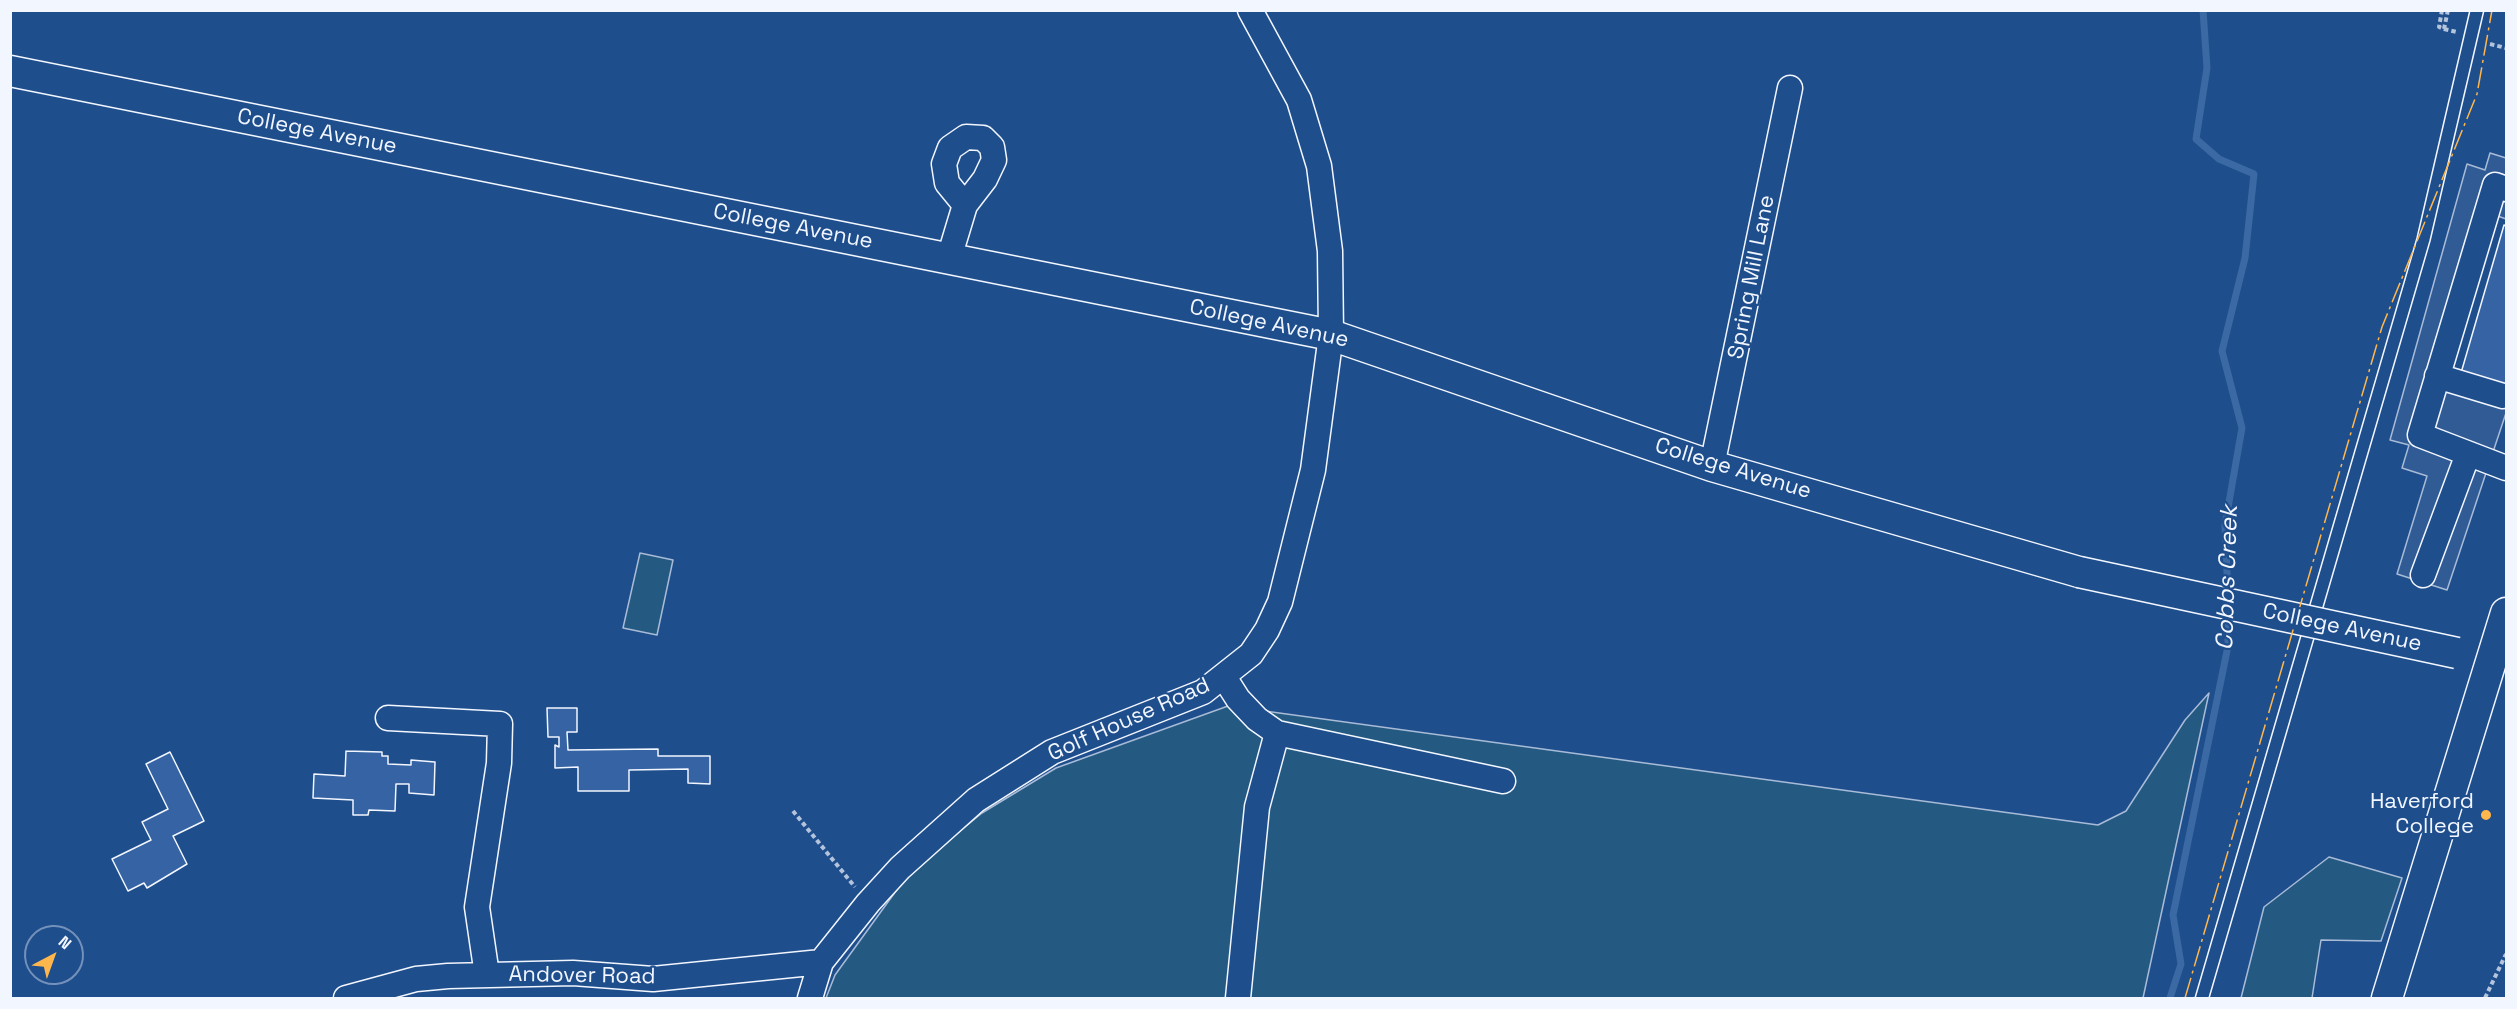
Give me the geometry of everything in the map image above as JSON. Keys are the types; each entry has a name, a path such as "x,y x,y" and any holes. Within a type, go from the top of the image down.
{"main road":[{"name":"College Avenue","path":"10,71 1331,335 1713,466 2079,572 2499,660"},
{"path":"2387,999 2499,660 2506,613"}],"street":[{"name":"Golf House Road","path":"810,999 821,962 868,903 900,868 976,800 1008,777 1052,752 1203,692 1251,654 1267,630 1286,585 1313,470 1331,335 1330,250 1318,166 1295,92 1250,10"},
{"name":"Spring Mill Lane","path":"1713,466 1790,88"},
{"path":"2506,189 2495,185 2420,435 2506,468"},
{"path":"949,258 965,205"},
{"path":"2437,376 2504,396"},
{"path":"2424,575 2468,454"},
{"path":"1224,677 1238,699 1257,719 1277,733 1503,781"},
{"path":"388,718 500,724 499,763 477,907 487,975"},
{"path":"1238,999 1257,807 1277,733"},
{"name":"Andover Road","path":"346,999 416,979 573,973 653,979 821,962"}],"path":[{"path":"2442,10 2439,27 2457,32"},
{"path":"2444,29 2448,10"},
{"path":"2490,44 2506,48"},
{"path":"793,812 868,903"},
{"path":"2485,999 2506,954"}],"shaded area":[{"path":"2490,153 2506,158 2506,219 2495,215 2450,372 2506,391 2506,413 2447,590 2397,574 2427,476 2402,468 2409,445 2390,440 2467,164 2485,170"},
{"path":"640,553 673,560 657,635 623,628"},
{"path":"2209,693 2143,998 826,998 835,975 909,873 982,813 1056,768 1228,706 2098,825 2126,811 2185,720"},
{"path":"2329,857 2402,878 2381,941 2321,940 2312,998 2241,998 2264,907"}],"building":[{"path":"2504,225 2506,226 2506,387 2461,373"},
{"path":"547,708 577,708 577,732 567,732 568,750 658,749 658,756 710,756 710,784 688,783 688,769 629,770 629,791 578,791 578,767 555,768 555,745 559,747 559,737 548,737"},
{"path":"346,751 382,752 382,756 388,756 388,764 411,765 411,760 435,762 434,795 409,793 409,784 396,784 395,811 369,810 368,815 353,815 353,800 313,798 314,774 345,776"},
{"path":"170,752 204,821 173,836 187,864 147,888 144,883 128,891 112,859 151,840 142,822 168,809 146,764"}],"waterway":[{"name":"Cobbs Creek","path":"2203,10 2207,68 2196,139 2219,159 2254,174 2245,258 2222,351 2242,428 2225,525 2228,596"},
{"name":"Cobbs Creek","path":"2170,998 2181,964 2173,915 2228,646 2228,610"}],"tram line":[{"path":"2195,998 2417,238 2470,10"},
{"path":"2209,998 2430,241 2484,10"}],"power":[{"path":"2185,998 2382,327 2477,94 2492,10"}],"place":[{"name":"Haverford College","path":"2486,815"}]}
